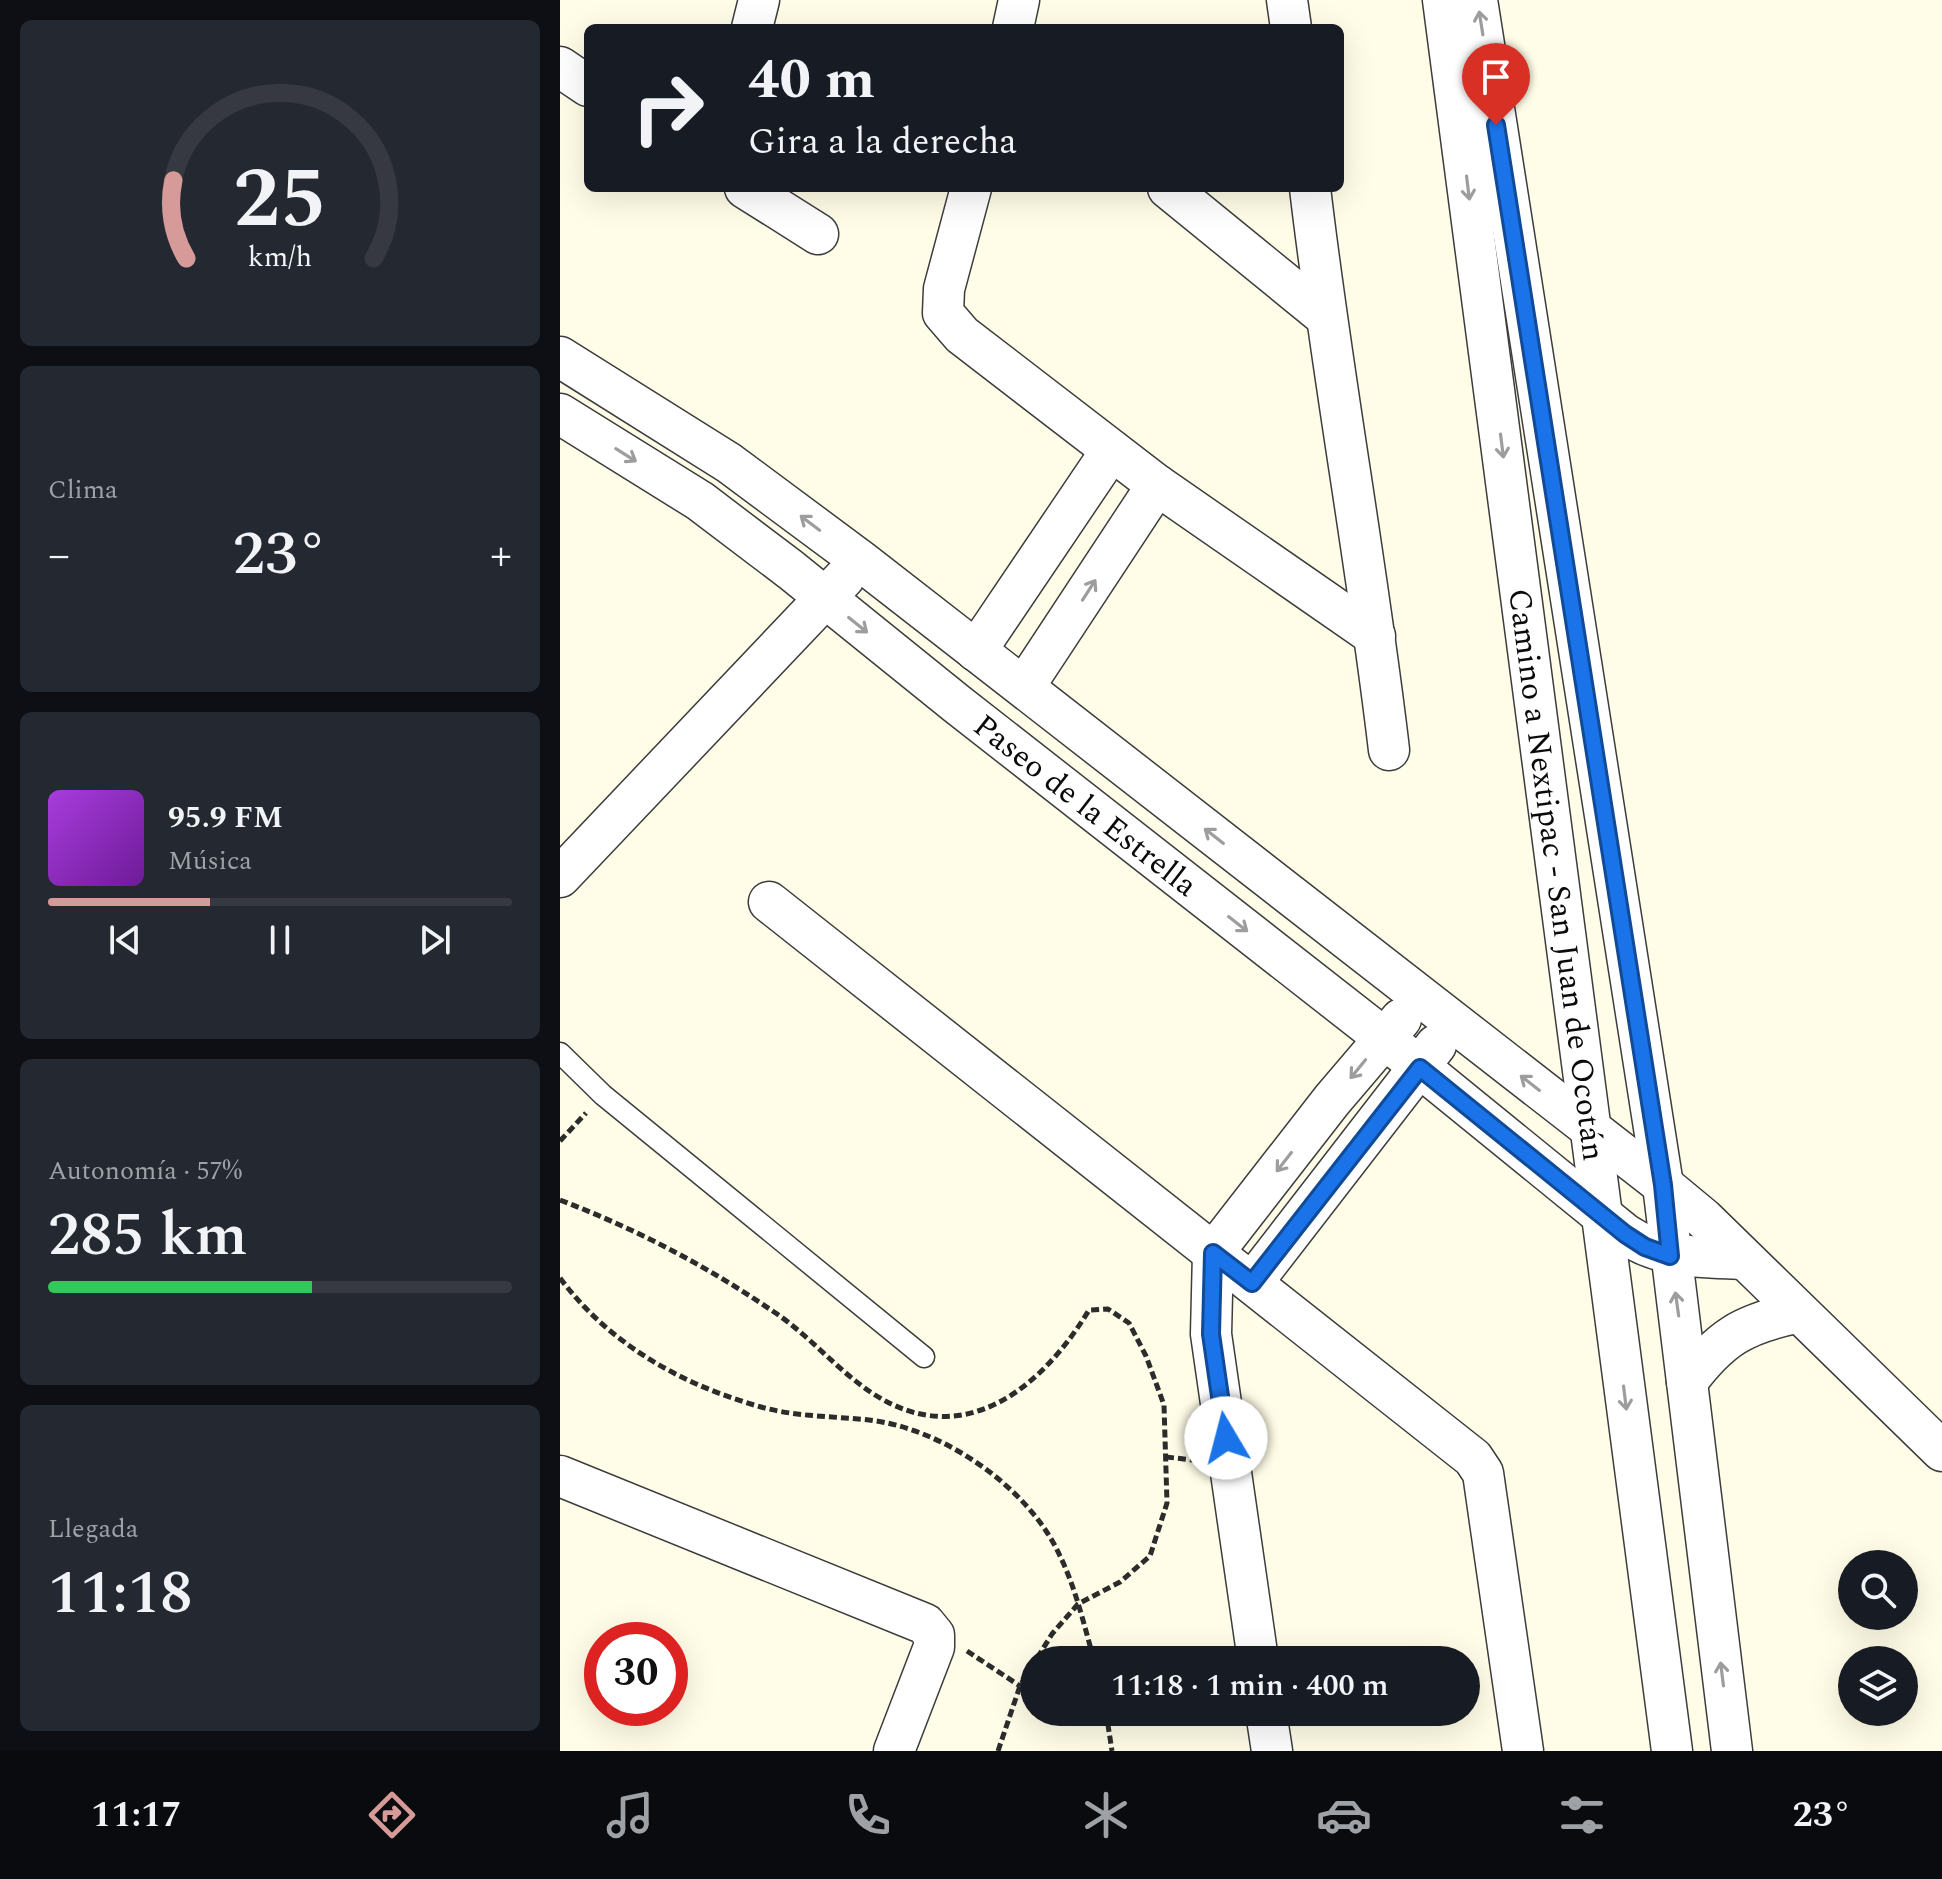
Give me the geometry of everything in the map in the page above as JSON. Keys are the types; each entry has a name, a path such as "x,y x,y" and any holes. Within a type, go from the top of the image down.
{"street":[{"path":"753,24 759,0"},
{"path":"1014,24 1019,0"},
{"path":"1287,0 1290,24"},
{"name":"Camino a Nextipac - San Juan de Ocotán","path":"1443,0 1672,1751"},
{"name":"Camino a Nextipac - San Juan de Ocotán","path":"1477,0 1663,1185 1732,1751"},
{"path":"560,67 584,83"},
{"path":"751,192 818,234"},
{"path":"970,192 944,289 943,313 962,335 1157,485 1375,636"},
{"path":"1173,192 1325,316"},
{"path":"1310,192 1325,316 1375,636 1389,750"},
{"name":"Paseo de la Estrella","path":"560,357 729,463 861,561 1663,1185 1942,1451"},
{"name":"Paseo de la Estrella","path":"560,414 700,501 1645,1247 1670,1256"},
{"path":"976,651 1111,451"},
{"path":"1024,687 1157,485"},
{"path":"560,877 861,561"},
{"path":"769,902 1473,1458 1483,1473 1523,1751"},
{"path":"1256,1646 1211,1334 1213,1253 1384,1038 1436,1010"},
{"path":"1252,1283 1420,1068 1436,1010"},
{"path":"1670,1256 1743,1259"},
{"path":"1687,1382 1706,1357 1729,1336 1757,1322 1796,1313"},
{"path":"560,1476 925,1624 934,1635 934,1647 894,1751"},
{"path":"1268,1726 1272,1751"}],"lane":[{"path":"560,1053 603,1095 924,1357"}],"path":[{"path":"560,1141 603,1095"},
{"path":"560,1200 610,1219 701,1265 777,1313 871,1392 907,1412 949,1418 995,1406 1039,1377 1067,1347 1089,1310 1108,1309 1129,1323 1164,1405 1167,1503 1150,1556 1120,1582 1078,1604 1045,1646"},
{"path":"560,1278 578,1302 632,1347 678,1378 761,1407 816,1418 868,1420 903,1426 955,1447 1001,1482 1042,1527 1060,1554 1090,1646"},
{"path":"998,1751 1020,1686"},
{"path":"1108,1726 1112,1751"}],"route":[{"path":"1226,1438 1211,1334 1213,1253 1252,1283 1420,1068 1625,1234 1645,1247 1670,1256 1663,1185 1496,125"}]}
